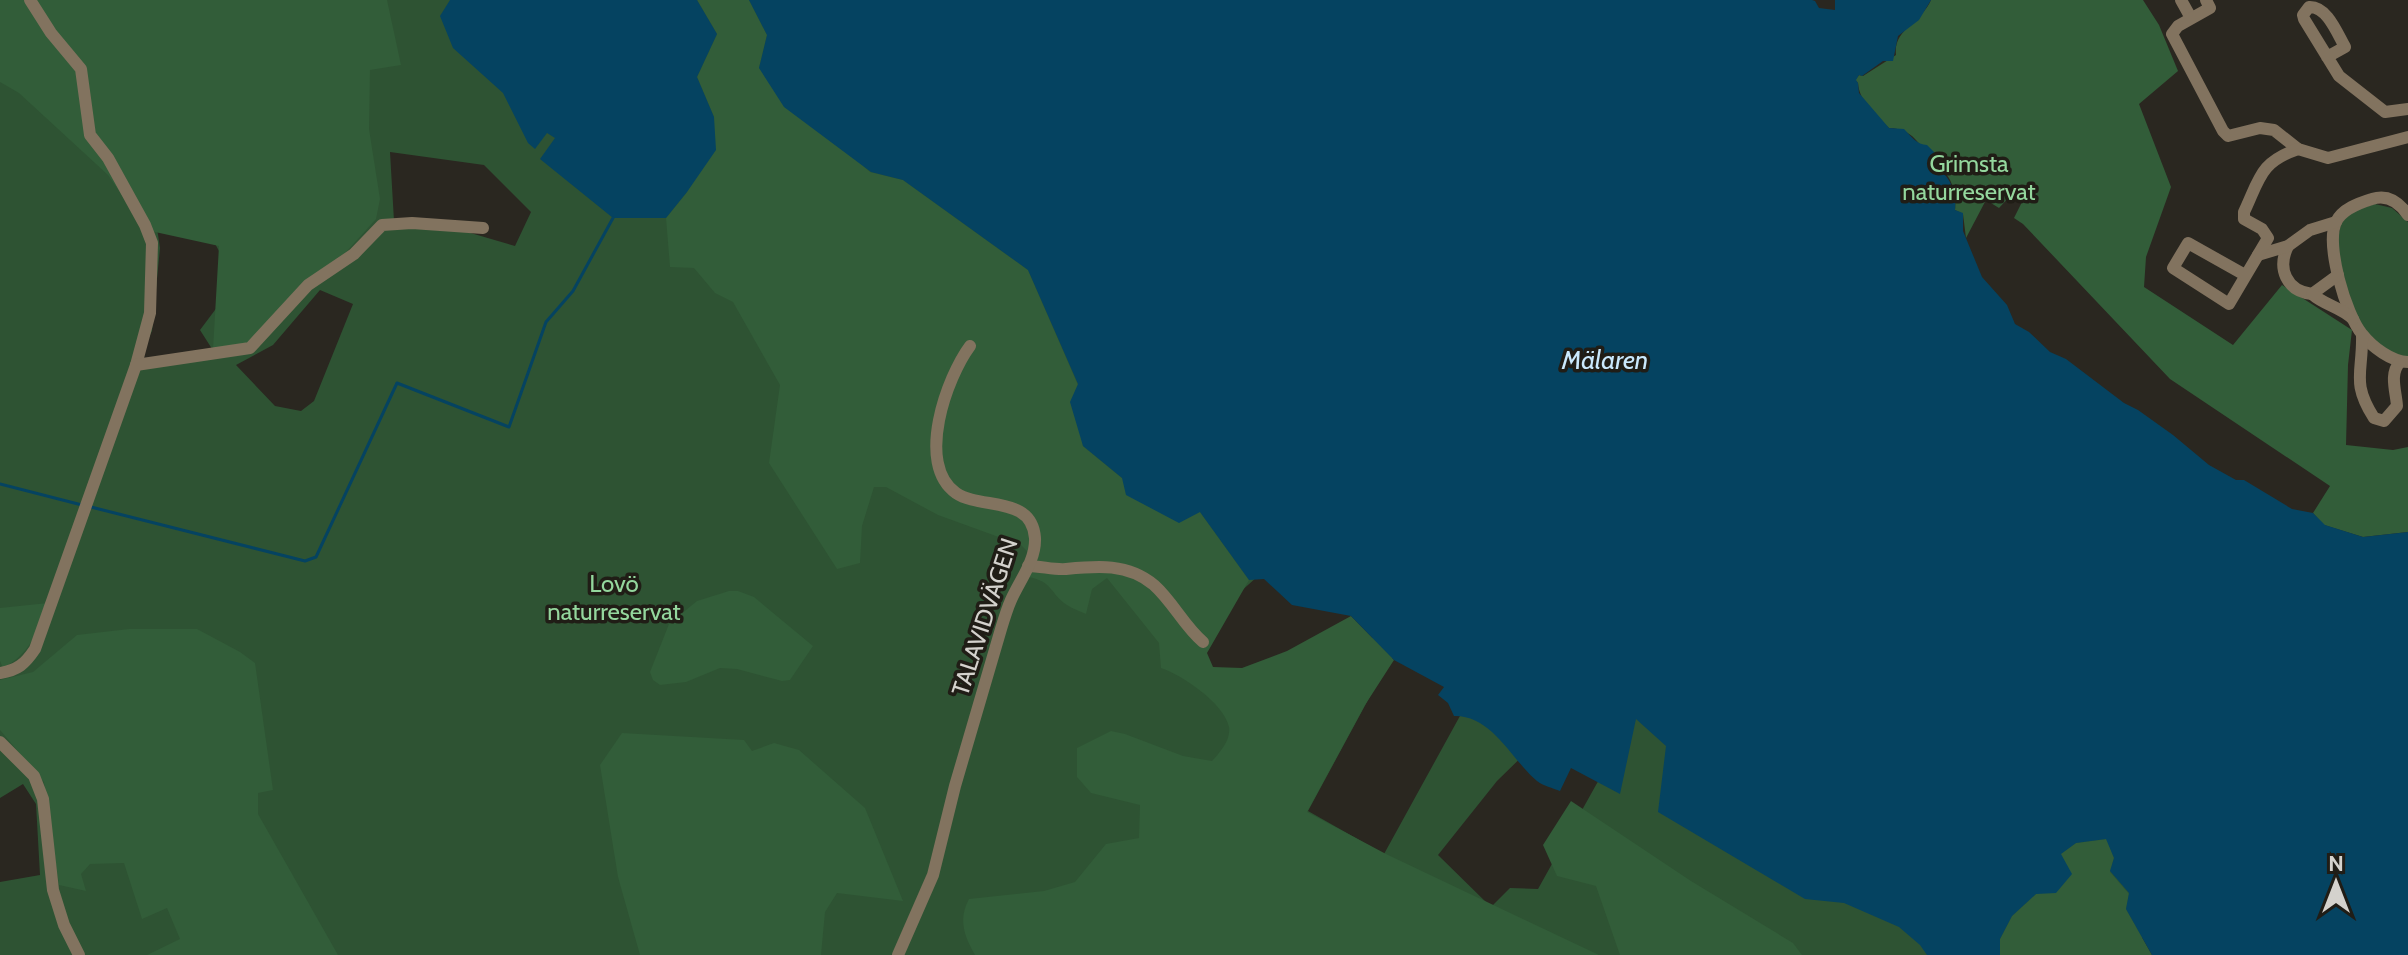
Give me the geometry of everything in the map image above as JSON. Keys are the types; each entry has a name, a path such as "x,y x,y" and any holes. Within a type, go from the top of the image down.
{"street":[{"path":"0,673 13,671 25,664 35,649 136,365 150,313 152,243 116,172 90,135 81,69 51,33 30,0"},
{"path":"2181,0 2191,18"},
{"path":"2206,0 2210,8 2178,26 2172,34 2228,136 2260,128 2274,130 2298,149 2333,158 2408,137"},
{"path":"2327,57 2339,76 2385,112 2408,109"},
{"path":"2245,275 2188,243 2173,268 2229,304 2268,238 2262,229 2244,219 2244,212 2266,165 2280,155 2298,149"},
{"path":"2404,362 2390,357 2362,335 2353,319 2338,275 2333,234 2336,222 2344,212 2375,198 2387,198 2401,205 2408,215"},
{"path":"2258,255 2288,246 2310,230 2336,222"},
{"path":"136,365 250,348 308,285 354,254 382,225 412,223 483,228"},
{"path":"2288,246 2283,260 2286,278 2296,289 2312,294 2353,319"},
{"path":"2312,294 2338,275"},
{"path":"2362,335 2358,365 2361,398 2374,418 2384,421 2397,406 2393,377 2396,366 2404,362"},
{"name":"TALAVIDVÄGEN","path":"898,955 930,884 1001,629 1034,549 1032,524 1025,517 1007,505 956,493 941,474 937,443 939,411 970,346"},
{"path":"1028,566 1064,569 1100,566 1138,575 1161,592 1203,642"},
{"path":"0,742 34,776 43,799 53,890 64,925 79,955"}],"green space":[{"name":"Lovö naturreservat","path":"0,0 1259,0 2408,955 2174,934 1979,955 0,955 0,882 40,875 36,804 23,784 0,798","holes":["390,152 484,165 531,212 515,246 433,222 394,221","157,228 213,240 236,282 200,330 214,352 145,360 140,356 152,331 160,248","320,290 353,304 314,401 301,411 275,406 236,365 273,345","1285,552 1374,636 1259,757 1191,636","1407,642 1477,685 1384,854 1308,811 1388,663","1541,738 1601,776 1538,889 1510,888 1491,907 1438,855 1497,781"]},
{"path":"0,0 387,0 401,65 370,70 369,129 380,199 376,219 347,251 307,283 248,343 213,349 219,246 146,230 108,175 19,93 0,82"},
{"path":"697,0 749,0 767,35 759,68 870,172 903,180 1028,270 1078,385 1083,446 1122,478 1200,512 1249,580 1207,653 1213,667 1242,668 1287,651 1351,616 1394,660 1365,705 1307,812 1386,854 1599,955 975,955 964,927 969,899 1044,891 1075,882 1106,844 1139,838 1140,805 1091,793 1077,777 1077,748 1111,731 1183,756 1212,761 1227,741 1229,727 1226,718 1211,700 1190,683 1161,668 1159,643 1107,578 1092,589 1086,614 1061,601 1047,585 1028,577 1035,559 1021,545 938,515 886,487 874,487 862,526 860,563 837,569 769,463 780,385 733,302 715,293 694,268 670,267 666,218 687,192 714,117 697,77 717,34"},
{"name":"Grimsta naturreservat","path":"1931,0 2143,0 2159,25 2178,71 2139,104 2171,187 2146,257 2144,287 2233,345 2282,285 2352,330 2346,445 2393,450 2408,447 2408,532 2363,537 2324,525 2313,513 2330,486 2170,379 2014,218 2023,200 2012,194 1999,208 1986,200 1966,238 1963,214 1955,210 1954,191 1949,178 1910,134 1889,128 1874,113 1855,80 1896,55 1896,46 1903,32"},
{"path":"2375,204 2392,208 2408,222 2408,359 2381,347 2360,325 2344,282 2337,243 2341,222 2353,211"},
{"path":"729,591 754,597 813,646 790,680 720,668 686,682 660,685 653,680 650,672 669,624 697,601"},
{"path":"48,603 27,648 3,668 0,661 0,608"},
{"path":"129,629 197,629 255,663 273,790 258,793 258,814 338,955 147,955 180,939 167,908 142,919 124,863 90,864 81,874 86,891 59,885 44,782 0,730 0,680 33,672 77,635"},
{"path":"622,733 744,740 752,751 774,743 799,750 865,808 903,901 837,893 825,912 821,955 640,955 618,877 600,765"},
{"path":"1571,801 1691,881 1793,943 1802,955 1620,955 1596,886 1557,876 1543,845"},
{"path":"2107,839 2114,858 2110,872 2129,894 2126,909 2152,955 2000,955 2000,939 2012,916 2036,894 2060,854 2076,843"}],"water":[{"path":"450,0 697,0 717,34 697,77 714,117 716,150 666,218 613,218 540,159 555,138 547,133 535,149 528,143 503,93 453,48 440,16"},
{"name":"Mälaren","path":"749,0 1812,0 1819,8 1835,10 1835,0 1931,0 1919,20 1898,36 1893,61 1883,61 1859,75 1856,80 1859,93 1889,128 1904,129 1914,140 1927,145 1935,153 1933,163 1951,184 1955,210 1963,213 1963,231 1982,277 2007,305 2015,324 2029,332 2050,352 2066,359 2173,435 2209,465 2236,480 2244,480 2292,509 2313,513 2325,525 2363,537 2408,532 2408,955 2152,955 2126,909 2129,893 2110,871 2114,858 2106,839 2076,843 2061,854 2072,874 2056,893 2036,894 2012,916 2000,939 2000,955 1927,955 1899,927 1844,903 1805,899 1658,812 1666,746 1636,719 1620,794 1571,768 1560,791 1539,783 1490,730 1467,718 1454,716 1448,703 1438,695 1444,687 1394,660 1351,616 1292,605 1264,579 1249,580 1200,512 1179,523 1126,495 1122,478 1083,446 1070,402 1078,384 1028,270 903,180 871,172 784,107 759,68 767,35"}],"waterway":[{"path":"91,507 305,561 316,557 397,383 509,427 546,322 573,291 613,218"},
{"path":"0,484 82,505"}]}
